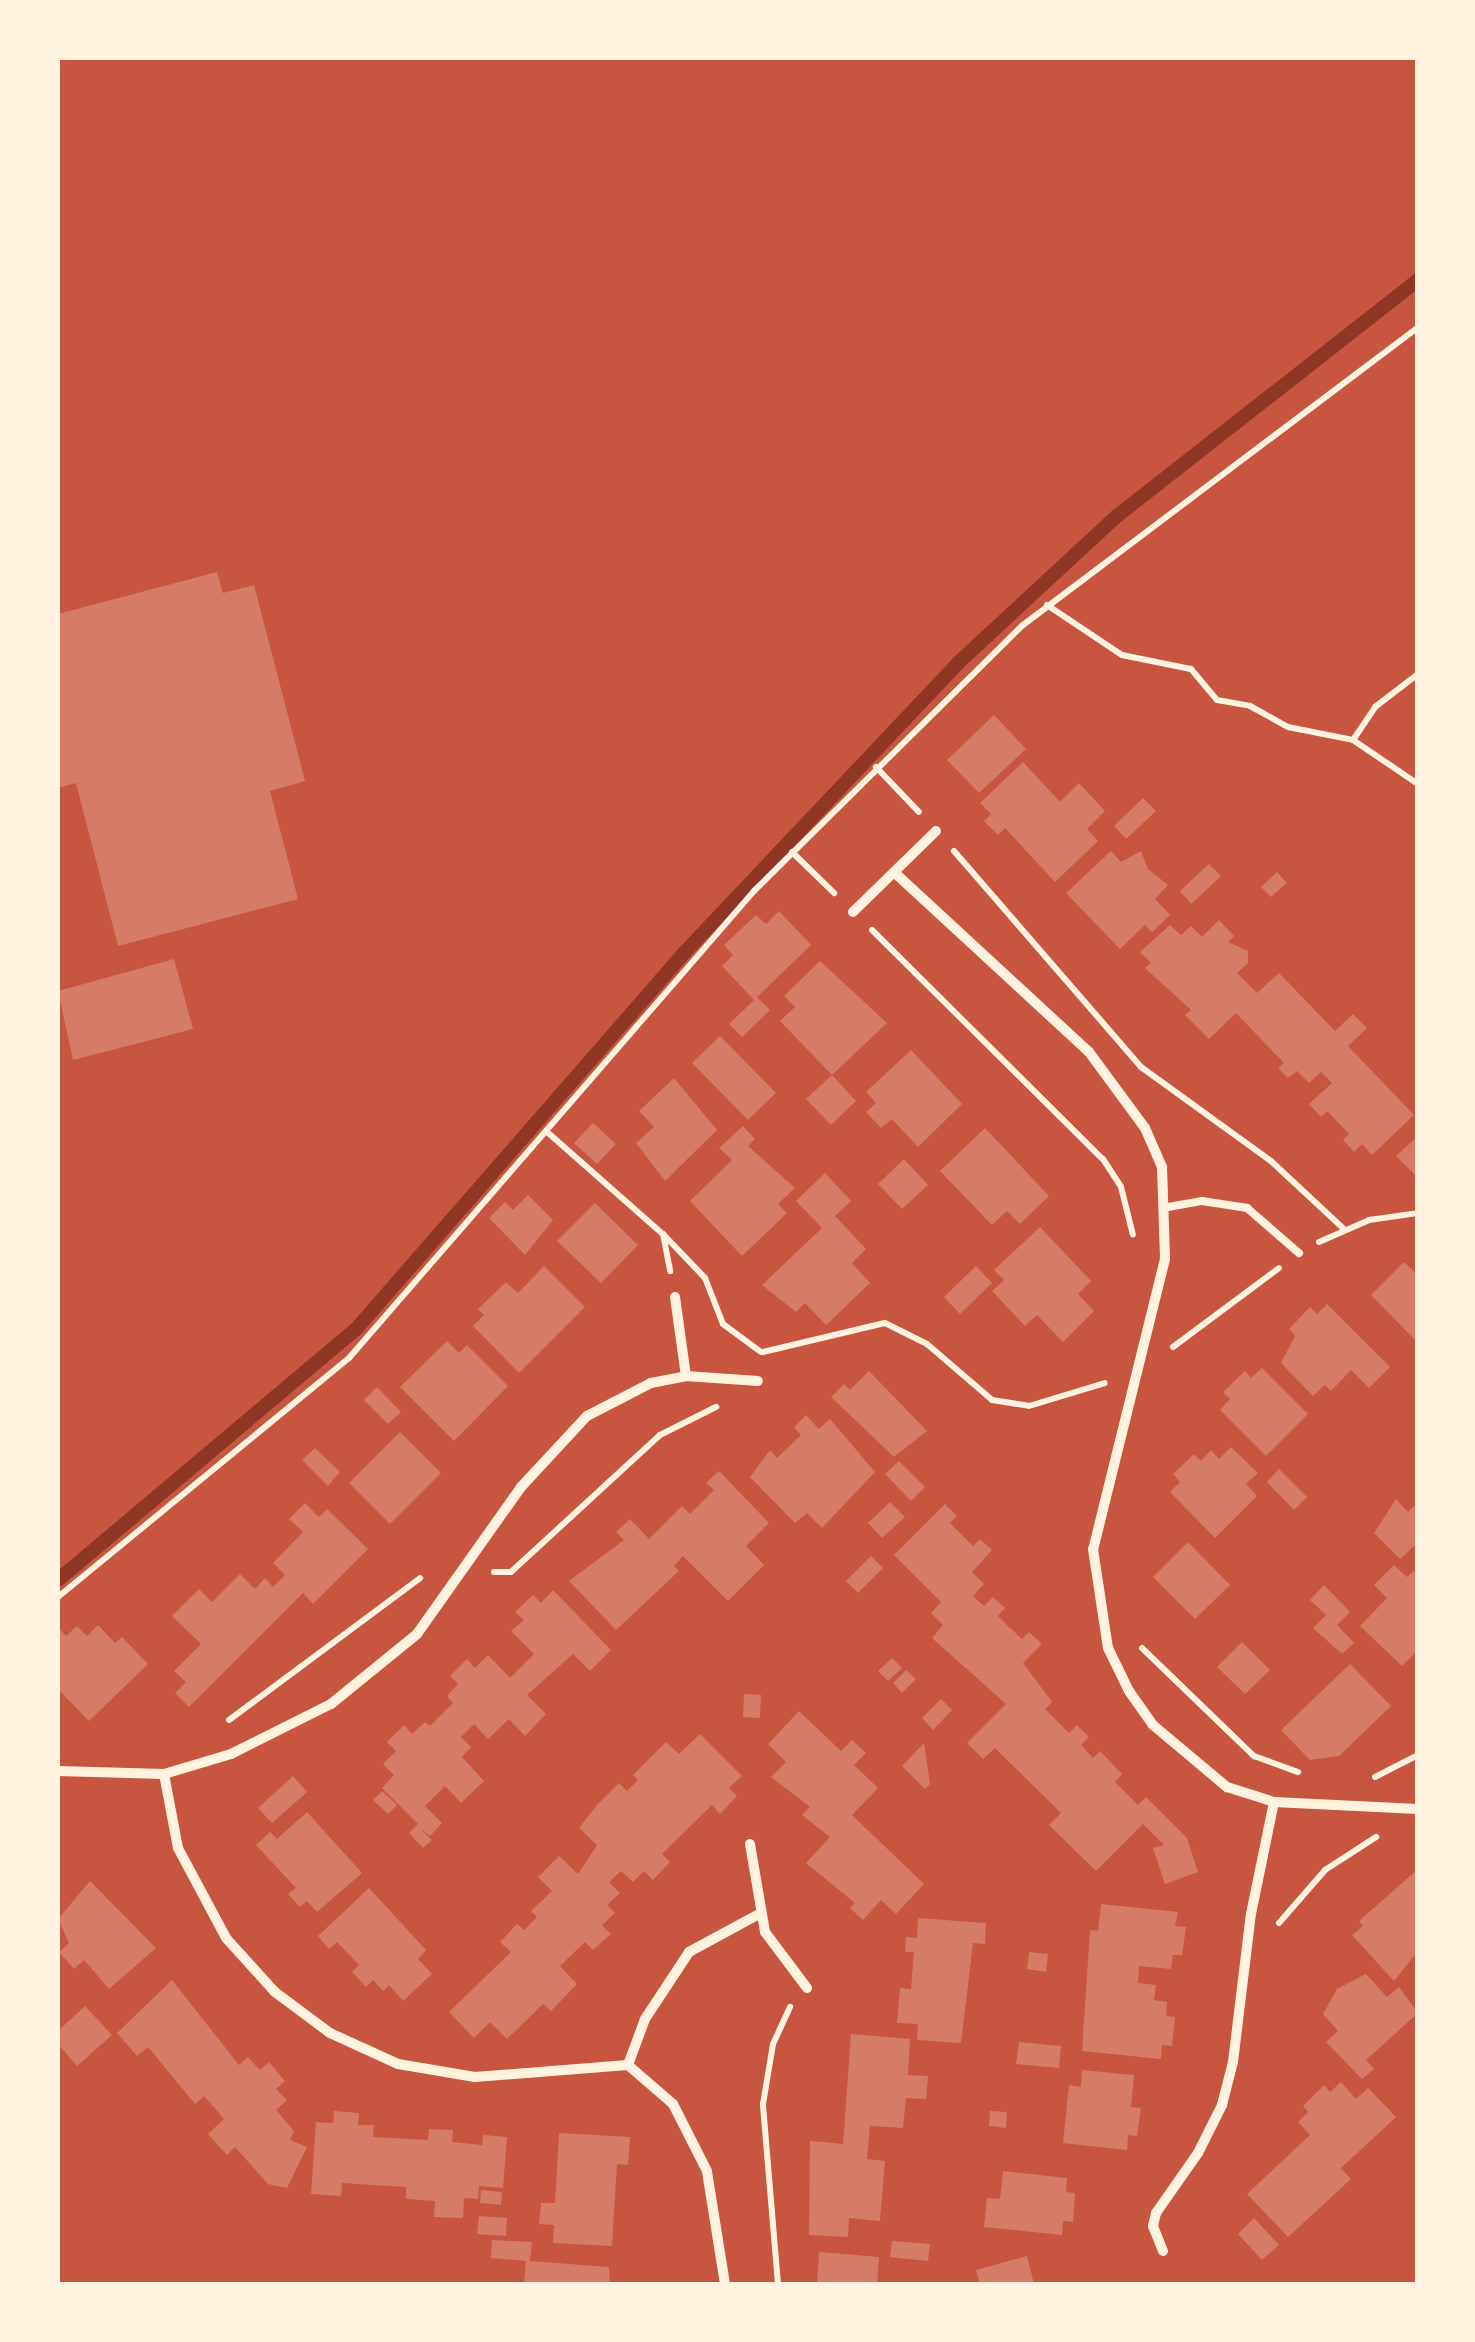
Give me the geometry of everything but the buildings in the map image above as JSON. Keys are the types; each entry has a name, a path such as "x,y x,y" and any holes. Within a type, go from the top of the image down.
{"street":[{"path":"854,912 936,831"},
{"path":"895,873 1089,1052 1145,1128 1162,1167 1168,1207 1165,1259 1093,1549 1099,1610 1108,1648 1153,1725 1227,1787 1274,1802 1418,1809"},
{"path":"675,1297 686,1376"},
{"path":"58,1771 164,1774 280,1732 362,1681 417,1634 467,1571 521,1486 587,1416 651,1383 686,1376 758,1381"},
{"path":"164,1774 178,1848 226,1938 275,1992 330,2033 398,2064 476,2077 628,2065 672,2104 707,2171 725,2284"},
{"path":"1162,2250 1152,2226 1156,2212 1222,2105 1274,1802"},
{"path":"750,1844 758,1914 808,1988"},
{"path":"628,2065 645,2020 689,1952 758,1914"}],"lane":[{"path":"1168,1207 1228,1201 1273,1225 1299,1253"}],"path":[{"path":"58,1597 349,1358 792,852 1046,605 1418,327"},
{"path":"1046,605 1122,655 1191,669 1217,700 1250,706 1288,728 1353,740 1418,784"},
{"path":"1353,740 1375,706 1418,674"},
{"path":"876,767 1141,1068 1272,1161 1345,1230"},
{"path":"792,852 1103,1159 1120,1187 1136,1254"},
{"path":"546,1130 663,1234 706,1278 723,1324 762,1352 885,1322 927,1344 992,1400 1029,1406 1138,1372 1299,1253 1345,1230 1418,1213"},
{"path":"663,1234 675,1297"},
{"path":"201,1763 210,1734 443,1561 467,1571 511,1572 670,1428 718,1406 754,1406 762,1352"},
{"path":"1106,1382 1110,1364"},
{"path":"1099,1610 1254,1756 1310,1774"},
{"path":"1360,1778 1401,1768 1418,1755"},
{"path":"1248,1949 1287,1916 1325,1870 1388,1832 1404,1806 1401,1768"},
{"path":"778,2284 763,2104 777,2033 808,1988"}],"waterway":[{"path":"58,1580 357,1328 684,953 958,663 1117,516 1418,280"}]}
